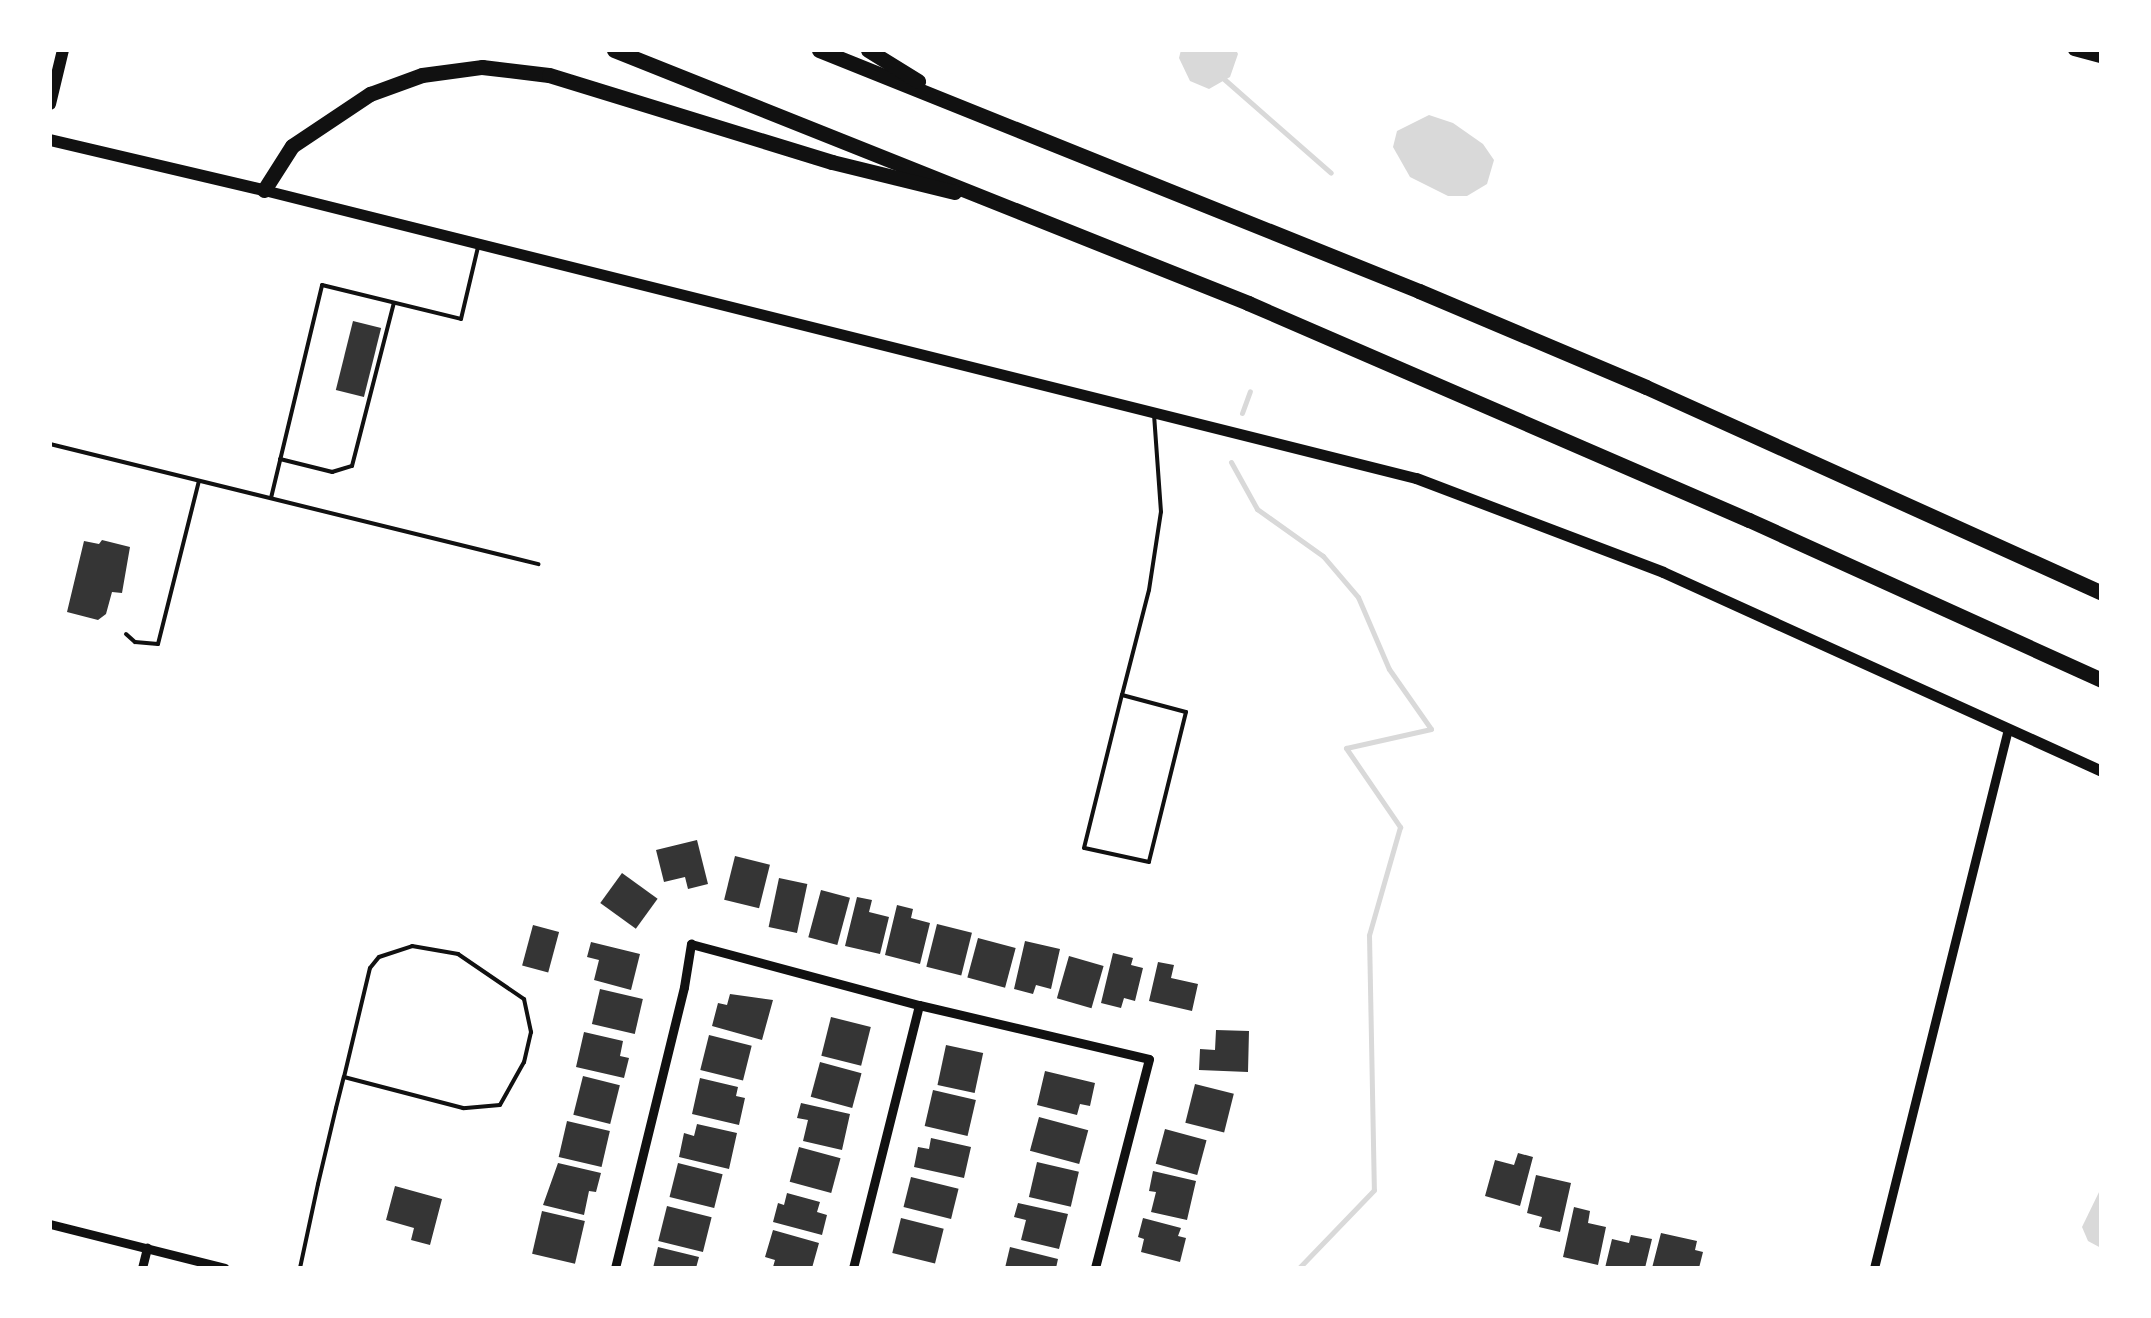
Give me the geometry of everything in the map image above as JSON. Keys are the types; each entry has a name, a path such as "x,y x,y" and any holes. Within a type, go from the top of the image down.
{"highway":[{"path":"614,50 1012,207 1482,403 2101,680"},
{"path":"818,50 1646,387 2101,592"},
{"path":"868,50 951,101"},
{"path":"264,190 292,146 370,94 422,75 482,67 549,75 832,162 1012,207"}],"main road":[{"path":"50,104 63,50"},
{"path":"2074,50 2101,57"},
{"path":"50,140 264,190"}],"street":[{"path":"264,190 1416,478 1663,572 2101,772"},
{"path":"1874,1268 2008,729"},
{"path":"615,1268 684,987 691,944 919,1005 1150,1059 1094,1268"},
{"path":"853,1268 919,1005"},
{"path":"50,1224 226,1268"},
{"path":"142,1268 147,1248"}],"lane":[{"path":"271,498 322,286 460,318 479,242"},
{"path":"280,460 332,472 352,466 394,302"},
{"path":"1122,695 1186,712 1149,862 1084,848 1122,695 1149,590 1161,512 1153,410"},
{"path":"50,444 538,564"},
{"path":"126,634 134,642 158,644 199,481"},
{"path":"300,1268 344,1076 370,968 393,950 412,946 458,954 524,1000 531,1032 510,1092 500,1105 464,1108 344,1076"}],"shaded area":[{"path":"1181,50 1236,50 1238,54 1230,77 1209,89 1190,81 1179,58"},
{"path":"1429,115 1453,123 1483,144 1494,160 1487,184 1467,196 1448,196 1410,177 1393,147 1397,131"},
{"path":"2101,1188 2101,1248 2088,1241 2082,1227"}],"building":[{"path":"353,321 381,328 364,397 336,390"},
{"path":"102,540 130,547 122,593 112,592 106,614 98,620 67,612 84,541 99,544"},
{"path":"697,840 708,884 688,889 685,877 664,882 656,850"},
{"path":"735,856 770,865 759,908 724,900"},
{"path":"622,873 658,899 636,929 600,903"},
{"path":"779,878 807,884 797,933 769,927"},
{"path":"821,890 850,898 837,945 808,937"},
{"path":"857,897 872,900 869,912 889,917 880,954 845,946"},
{"path":"897,905 913,909 911,918 930,923 920,964 885,955"},
{"path":"937,924 972,933 961,975 926,967"},
{"path":"533,925 559,932 548,973 522,966"},
{"path":"978,938 1016,948 1005,988 967,978"},
{"path":"1025,941 1060,949 1051,989 1036,985 1033,994 1014,989"},
{"path":"591,942 640,954 631,990 594,980 599,960 587,957"},
{"path":"1113,953 1133,958 1131,965 1143,968 1135,1001 1124,998 1121,1008 1101,1003"},
{"path":"1069,956 1104,966 1091,1008 1057,998"},
{"path":"1158,962 1174,965 1171,978 1198,984 1192,1011 1149,1001"},
{"path":"600,989 643,999 635,1034 592,1024"},
{"path":"730,994 773,1000 762,1040 712,1026 718,1003 727,1005"},
{"path":"831,1017 871,1027 861,1066 821,1056"},
{"path":"1216,1030 1249,1031 1248,1072 1199,1070 1200,1049 1215,1050"},
{"path":"584,1032 623,1041 620,1056 629,1058 624,1078 576,1067"},
{"path":"709,1035 752,1046 743,1081 700,1070"},
{"path":"946,1045 983,1053 975,1093 937,1085"},
{"path":"820,1062 862,1073 852,1108 811,1097"},
{"path":"1045,1071 1095,1083 1090,1106 1080,1104 1077,1115 1037,1105"},
{"path":"583,1076 620,1085 610,1124 573,1115"},
{"path":"700,1078 738,1087 736,1096 745,1098 739,1125 692,1114"},
{"path":"1195,1084 1234,1094 1224,1132 1185,1123"},
{"path":"933,1090 976,1100 968,1136 925,1126"},
{"path":"801,1103 850,1114 842,1150 803,1141 808,1120 797,1118"},
{"path":"1039,1117 1088,1130 1079,1164 1030,1151"},
{"path":"567,1121 610,1131 602,1167 559,1157"},
{"path":"697,1124 737,1133 729,1169 679,1157 684,1133 694,1136"},
{"path":"1165,1129 1207,1140 1197,1175 1156,1164"},
{"path":"931,1138 971,1147 964,1178 914,1167 918,1147 929,1149"},
{"path":"799,1147 841,1158 831,1193 790,1182"},
{"path":"1518,1153 1533,1157 1520,1206 1485,1196 1495,1160 1514,1165"},
{"path":"1037,1162 1079,1172 1071,1207 1029,1197"},
{"path":"558,1163 601,1173 596,1192 589,1191 584,1215 543,1205"},
{"path":"678,1163 723,1174 714,1208 670,1197"},
{"path":"1153,1171 1196,1181 1187,1220 1151,1212 1156,1192 1149,1191"},
{"path":"1536,1175 1571,1183 1560,1232 1539,1227 1542,1217 1527,1213"},
{"path":"911,1177 959,1189 951,1219 904,1207"},
{"path":"395,1186 442,1199 430,1245 411,1240 414,1228 386,1220"},
{"path":"787,1193 820,1202 817,1212 827,1215 822,1235 773,1222 778,1203 784,1205"},
{"path":"1018,1203 1068,1214 1059,1249 1021,1240 1026,1220 1014,1217"},
{"path":"667,1206 712,1217 703,1252 658,1241"},
{"path":"1574,1207 1590,1211 1588,1223 1606,1227 1598,1265 1563,1257"},
{"path":"542,1211 585,1221 575,1264 532,1254"},
{"path":"901,1218 944,1229 935,1264 892,1253"},
{"path":"1143,1218 1181,1228 1178,1236 1186,1238 1180,1262 1141,1252 1144,1239 1138,1237"},
{"path":"773,1230 819,1243 812,1268 773,1267 775,1260 765,1257"},
{"path":"1661,1233 1697,1241 1695,1250 1703,1252 1699,1268 1652,1268"},
{"path":"1631,1235 1652,1239 1645,1268 1605,1268 1612,1239 1629,1243"},
{"path":"658,1247 699,1257 696,1268 653,1268"},
{"path":"1010,1247 1058,1259 1056,1268 1005,1268"}],"waterway":[{"path":"1224,79 1331,173"},
{"path":"1242,413 1250,391"},
{"path":"1231,462 1257,509 1323,556 1358,597 1389,669 1431,729 1346,748 1400,827 1369,935 1374,1190 1299,1268"}]}
